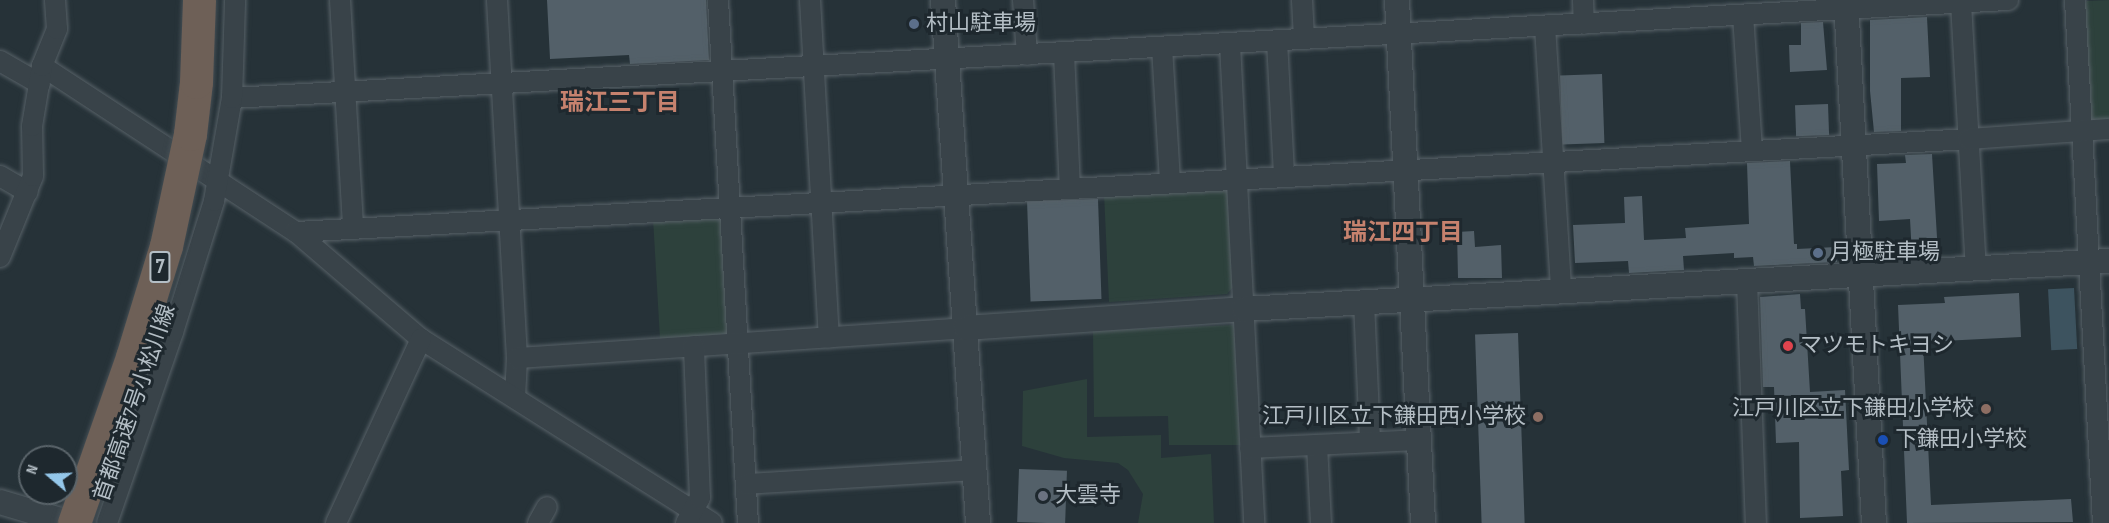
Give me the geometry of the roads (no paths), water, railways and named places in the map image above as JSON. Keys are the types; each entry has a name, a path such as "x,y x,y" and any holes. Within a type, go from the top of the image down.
{"highway":[{"name":"首都高速7号小松川線","path":"73,522 132,357 166,246 190,134 196,82 199,0"},
{"name":"首都高速7号小松川線","path":"73,522 162,328 185,250 209,137 215,85 218,0"}],"street":[{"path":"0,257 33,176 32,126 41,75 57,29 55,0"},
{"path":"0,502 73,522 138,301 175,153 185,83 188,0"},
{"path":"107,523 173,332 218,180 232,98 235,0"},
{"path":"340,0 353,228"},
{"path":"497,0 517,358 515,398"},
{"path":"718,0 748,523"},
{"path":"810,0 829,337"},
{"path":"943,0 978,523"},
{"path":"1023,0 1027,55"},
{"path":"1302,0 1304,39"},
{"path":"1397,0 1423,523"},
{"path":"1583,0 1584,24"},
{"path":"232,98 1743,15 1846,5 2008,0"},
{"path":"2075,0 2082,131 2099,261 2103,400 2103,523"},
{"path":"1961,3 1976,268"},
{"path":"1846,5 1874,523"},
{"path":"1743,15 1752,151"},
{"path":"1545,26 1561,291"},
{"path":"1277,41 1284,177"},
{"path":"1230,44 1254,523"},
{"path":"1162,47 1170,183"},
{"path":"1064,53 1070,188"},
{"path":"0,61 41,75 218,180 296,231 421,339 515,398 689,517 712,523"},
{"path":"296,231 1854,146 2109,129"},
{"path":"0,176 28,192"},
{"path":"517,358 1244,309 2099,261"},
{"path":"1747,281 1756,523"},
{"path":"1364,302 1370,442"},
{"path":"336,523 421,339"},
{"path":"689,517 700,498 694,346"},
{"path":"1250,448 1418,440"},
{"path":"1317,445 1321,523"},
{"path":"746,484 974,470"}],"water":[{"path":"2074,288 2077,349 2051,350 2048,289"}],"place":[{"name":"村山駐車場","path":"914,24"},
{"name":"月極駐車場","path":"1818,253"},
{"name":"マツモトキヨシ","path":"1788,346"},
{"name":"江戸川区立下鎌田小学校","path":"1986,409"},
{"name":"江戸川区立下鎌田西小学校","path":"1538,417"},
{"name":"下鎌田小学校","path":"1883,440"},
{"name":"大雲寺","path":"1043,496"}],"district":[{"name":"瑞江三丁目","path":"620,103"},
{"name":"瑞江四丁目","path":"1403,233"}]}
